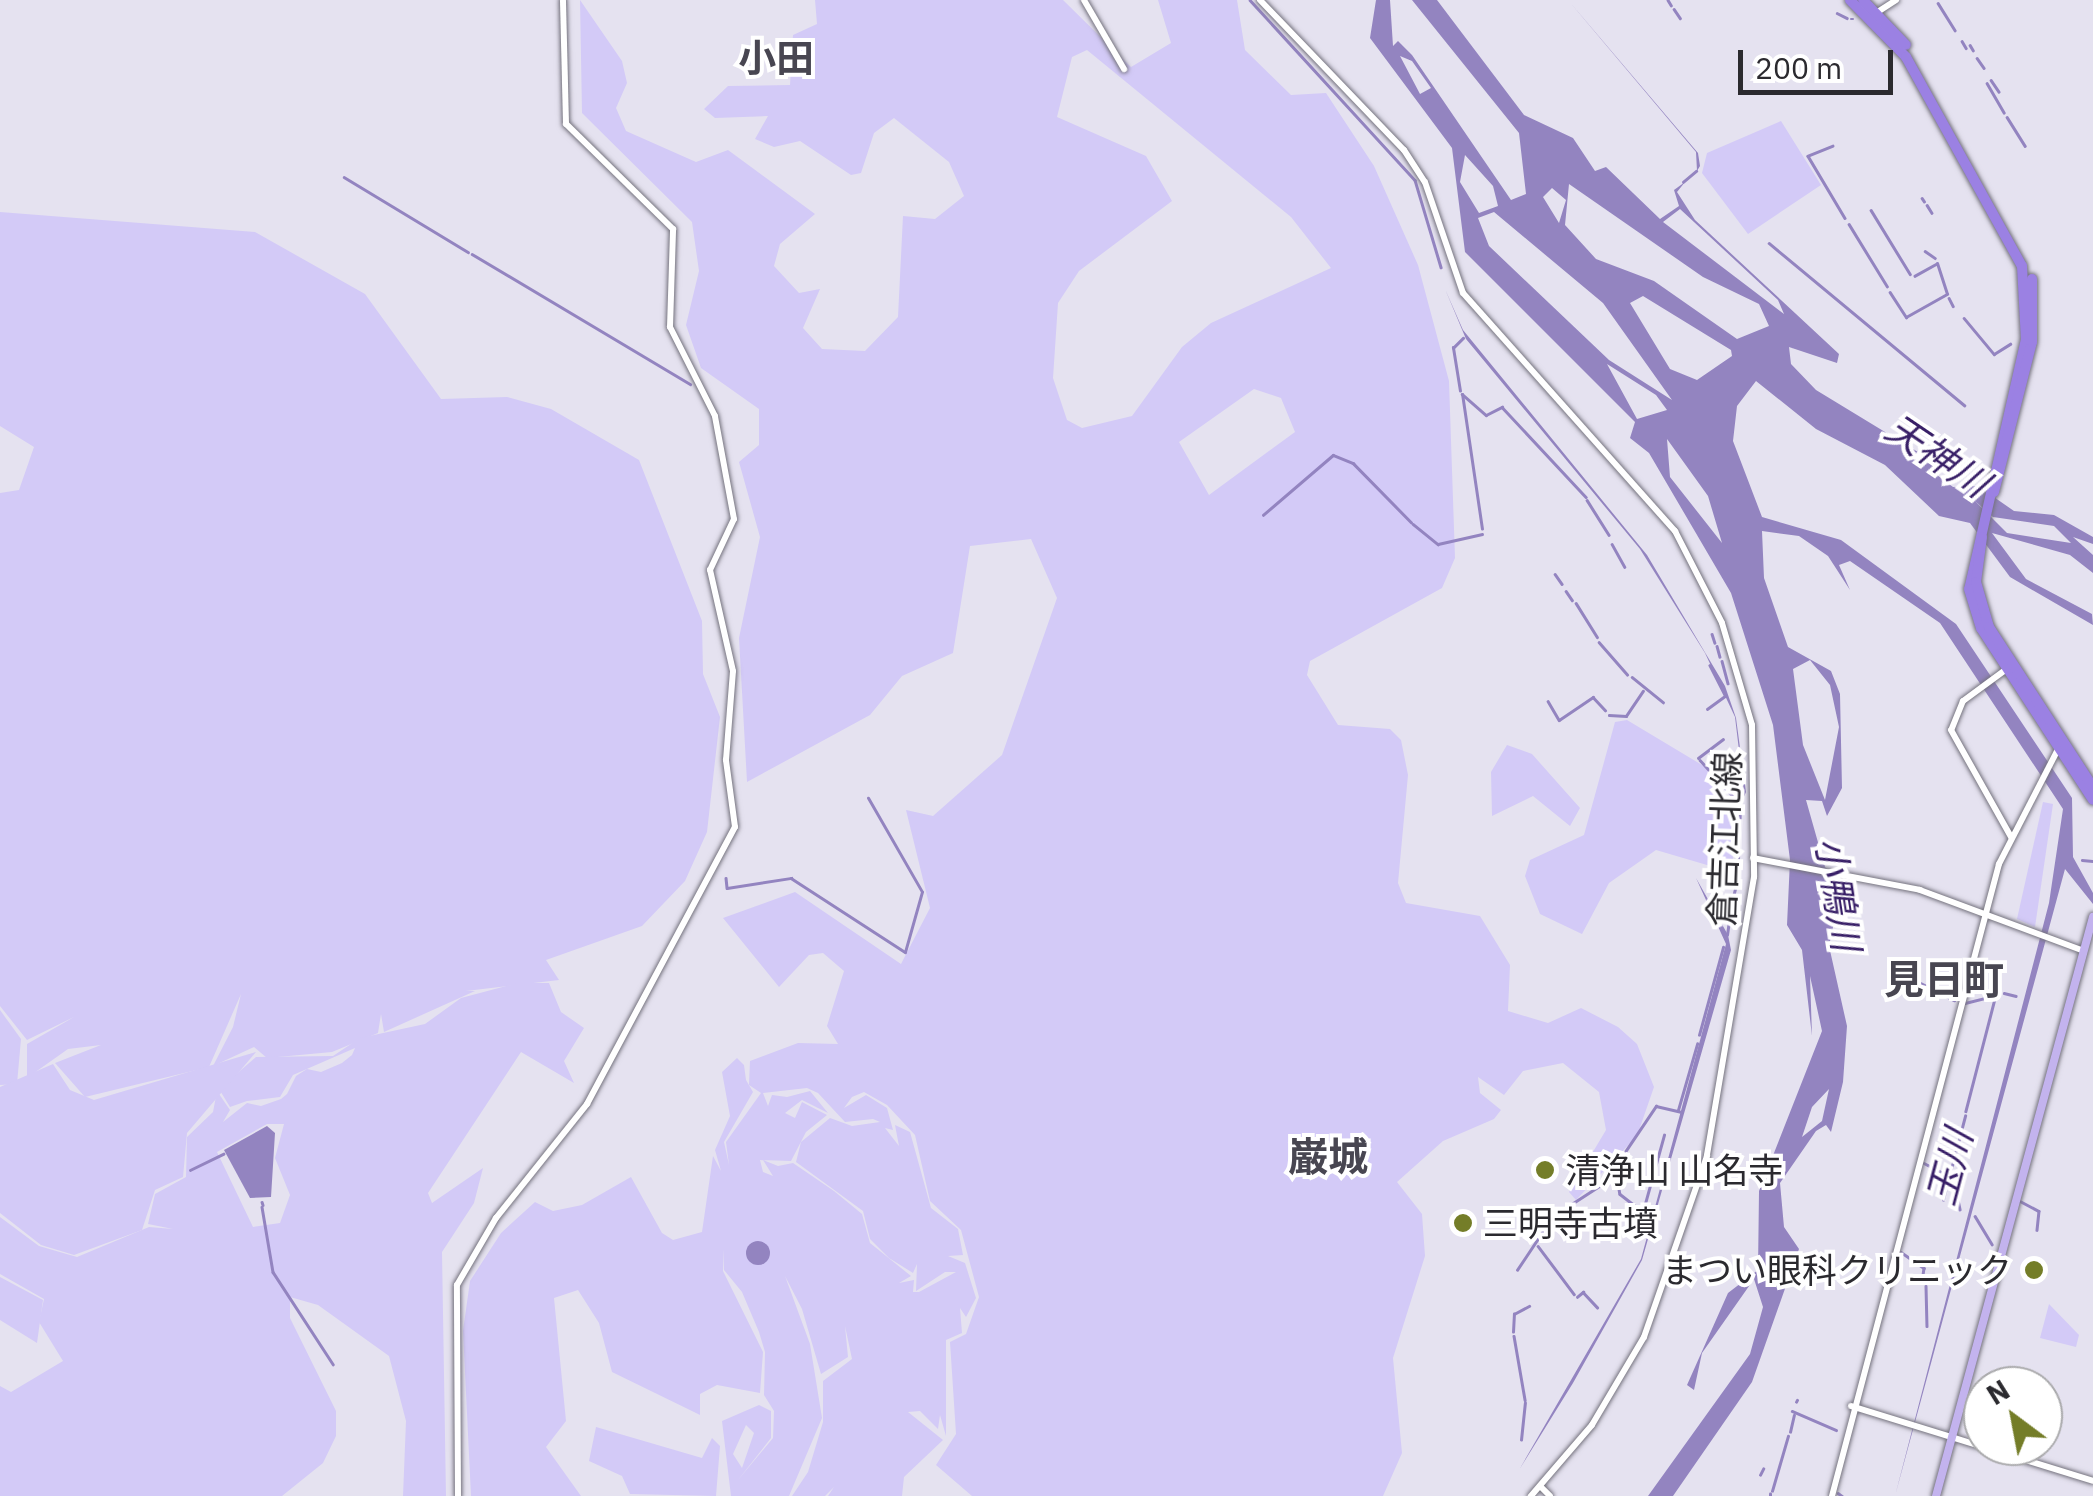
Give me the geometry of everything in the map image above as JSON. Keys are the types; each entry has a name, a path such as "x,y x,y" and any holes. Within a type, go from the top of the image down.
{"highway":[{"path":"1850,0 1875,14"},
{"path":"1862,0 1920,66 2027,272 2032,342 1981,540 1975,601 2006,670 2093,800"},
{"path":"2058,750 2093,787"}],"main road":[{"path":"1936,1496 2081,950 2093,918"}],"street":[{"path":"458,1496 457,1284 496,1218 587,1104 735,827 726,760 733,671 710,570 734,519 715,416 670,327 674,229 566,124 564,0"},
{"path":"1084,0 1124,69"},
{"name":"倉吉江北線","path":"1260,0 1404,150 1463,293 1607,445 1691,557 1746,697 1758,793 1757,859 1721,1095 1674,1262 1615,1391 1545,1491 1531,1496"},
{"path":"1875,14 1896,0"},
{"path":"2006,670 1982,685 1953,714 1951,738 2011,837"},
{"path":"1832,1496 1852,1406 1985,913 2011,837 2041,774 2058,750"},
{"path":"1757,859 1900,886 2081,950"},
{"path":"1852,1406 1951,1442 2093,1480"}],"shaded area":[{"path":"580,0 622,61 627,83 616,108 626,131 696,162 728,150 815,214 780,244 774,266 799,293 820,289 803,328 822,349 865,351 898,317 903,216 935,219 964,196 949,162 894,118 874,133 861,173 851,175 800,141 774,147 755,139 768,116 715,118 704,109 728,86 790,85 793,35 817,24 815,0 1063,0 1131,67 1171,43 1158,0 1237,0 1245,50 1291,95 1326,93 1374,166 1418,265 1449,381 1455,558 1442,588 1310,661 1307,675 1338,725 1390,729 1401,740 1408,775 1398,883 1406,903 1480,916 1510,965 1508,1011 1548,1023 1581,1008 1618,1027 1637,1044 1654,1087 1637,1136 1576,1200 1569,1192 1606,1130 1599,1092 1563,1063 1523,1071 1504,1095 1478,1077 1480,1093 1501,1110 1494,1119 1443,1141 1397,1182 1422,1214 1425,1256 1393,1358 1402,1453 1383,1496 972,1496 936,1465 956,1434 950,1342 966,1334 979,1297 961,1230 930,1201 915,1135 887,1105 864,1092 852,1097 844,1108 866,1095 887,1108 893,1130 885,1128 899,1146 895,1125 910,1132 931,1208 958,1229 963,1255 948,1256 965,1263 976,1298 966,1317 960,1308 962,1333 946,1340 946,1436 940,1415 938,1429 920,1411 908,1412 943,1440 904,1477 902,1496 828,1496 834,1487 825,1496 792,1496 808,1472 823,1422 823,1381 852,1359 845,1326 848,1357 821,1374 802,1309 785,1276 810,1344 822,1418 789,1496 731,1496 722,1421 759,1405 771,1411 771,1438 738,1480 773,1438 774,1411 764,1395 765,1352 759,1332 742,1292 724,1270 724,1249 723,1271 763,1352 760,1393 717,1385 700,1394 700,1415 612,1372 599,1323 578,1290 554,1298 566,1421 546,1447 581,1496 471,1496 463,1331 470,1281 501,1233 535,1202 553,1211 582,1205 631,1177 662,1233 673,1240 702,1232 713,1156 721,1171 715,1150 730,1116 722,1072 737,1058 744,1065 746,1080 753,1092 724,1142 729,1165 726,1142 761,1093 749,1085 750,1061 798,1043 838,1044 827,1026 844,971 823,953 809,955 779,987 723,918 795,892 901,964 930,908 906,810 933,816 1002,755 1057,598 1031,539 970,546 953,653 902,676 870,715 747,782 739,638 760,537 739,462 759,445 759,409 701,368 686,325 699,271 692,222 582,113","holes":["1087,50 1291,217 1331,268 1211,323 1182,347 1132,416 1082,428 1067,420 1053,378 1058,303 1079,271 1172,201 1146,156 1057,117 1072,57","1254,389 1281,398 1295,432 1209,495 1179,442","807,1088 818,1093 845,1122 880,1122 852,1126 830,1118 801,1142 796,1162 863,1211 870,1239 889,1258 913,1273 917,1264 916,1291 945,1272 956,1272 919,1292 913,1292 914,1280 899,1283 911,1276 870,1243 862,1214 793,1163 778,1166 763,1160 791,1161 806,1132 827,1115 802,1102 795,1118 785,1113 802,1100 828,1113 810,1091 787,1097 772,1095 768,1106 763,1093","760,1160 763,1160 773,1176 763,1172","746,1425 754,1433 742,1468 733,1454"]},
{"path":"1781,121 1821,185 1748,234 1702,173 1707,153"},
{"path":"0,212 255,232 365,294 441,399 507,397 551,409 639,460 702,621 703,674 720,717 707,832 685,881 642,926 546,960 559,980 466,991 475,991 384,1032 381,1014 378,1033 332,1052 267,1058 254,1047 213,1066 233,1027 241,994 209,1067 85,1097 55,1063 101,1045 68,1049 27,1078 27,1044 74,1017 27,1040 0,1006 0,493 19,490 34,447 0,426"},
{"path":"1627,720 1707,768 1732,807 1733,864 1724,870 1656,850 1609,883 1582,934 1540,914 1525,876 1530,860 1584,835 1615,722"},
{"path":"1507,745 1532,754 1580,808 1570,826 1533,796 1492,816 1491,772"},
{"path":"2043,802 2053,804 2035,927 2017,919"},
{"path":"518,983 549,983 561,1012 584,1028 564,1061 574,1083 521,1052 428,1193 432,1203 483,1168 474,1203 442,1252 446,1496 403,1496 406,1421 389,1356 318,1305 290,1297 290,1318 336,1411 336,1436 323,1463 282,1496 0,1496 0,1386 11,1392 63,1361 39,1322 44,1299 0,1274 0,1217 39,1246 77,1257 149,1227 173,1229 148,1224 155,1194 186,1177 187,1137 213,1112 217,1091 230,1110 223,1122 247,1103 261,1106 281,1099 296,1076 307,1069 321,1072 342,1063 355,1048 293,1075 280,1097 247,1101 230,1107 219,1089 256,1057 333,1056 360,1038 425,1024 461,998","holes":["267,1124 284,1124 275,1158 290,1195 280,1223 253,1227 217,1152"]},
{"path":"0,1010 21,1039 17,1084 0,1085"},
{"path":"256,1052 187,1133 183,1177 155,1190 142,1230 74,1255 41,1245 0,1213 0,1087 53,1064 70,1090 94,1100"},
{"path":"0,1277 43,1300 37,1343 0,1320"},
{"path":"2049,1304 2079,1335 2076,1347 2040,1338"},
{"path":"596,1427 702,1458 712,1438 720,1446 716,1496 630,1494 622,1476 589,1461"}],"water":[{"name":"小鴨川","path":"1376,0 1390,0 1393,46 1398,41 1412,55 1511,200 1526,194 1519,133 1412,0 1437,0 1524,115 1573,138 1595,171 1606,167 1660,219 1679,206 1674,190 1685,182 1677,192 1695,220 1839,354 1837,363 1789,347 1791,364 1816,390 1936,463 1933,472 1953,487 1978,486 2014,511 2054,515 2093,537 2093,544 2073,537 2093,555 2093,573 2070,555 1992,533 2026,579 2092,614 2093,625 2010,577 1970,523 1939,516 1885,465 1816,429 1756,381 1737,406 1733,441 1762,517 1841,540 1956,624 2072,798 2073,857 2093,893 2093,904 2065,869 1895,1496 2049,903 2063,809 1940,623 1850,561 1839,565 1850,590 1828,556 1799,536 1762,531 1764,578 1788,647 1831,671 1840,694 1842,788 1827,816 1822,801 1806,800 1825,867 1842,886 1829,946 1847,1026 1843,1082 1831,1132 1826,1125 1816,1131 1780,1183 1784,1227 1799,1249 1752,1382 1673,1496 1648,1496 1750,1354 1763,1307 1754,1279 1702,1353 1694,1390 1687,1385 1728,1293 1758,1270 1759,1191 1822,1031 1810,976 1812,1036 1802,950 1787,925 1790,860 1773,725 1731,593 1649,453 1630,438 1635,422 1465,252 1452,148 1370,38","holes":["1400,56 1412,61 1431,88 1420,94","1465,155 1493,186 1498,206 1479,213 1460,182","1569,184 1703,277 1759,304 1769,326 1737,339 1654,281 1596,259 1565,225","1552,188 1566,200 1559,223 1543,197","1680,209 1778,300 1784,314 1663,222","1494,212 1603,303 1672,400 1609,360 1489,246 1478,218","1643,296 1731,350 1732,356 1697,380 1670,369 1630,303","1607,364 1656,395 1667,410 1637,419","1667,439 1708,496 1722,543 1670,477","1975,501 1993,517 2054,526 2071,543 2007,533","1810,660 1830,685 1839,727 1825,800 1803,745 1793,669","1829,1089 1822,1121 1802,1137 1812,1107"]},
{"path":"1568,0 1698,153 1697,171 1696,152"},
{"path":"1445,289 1463,330 1647,555 1725,686 1736,718 1746,792 1737,813 1744,792 1735,717 1705,653 1640,549 1466,339"},
{"path":"1696,878 1728,935 1731,950 1642,1260 1519,1470 1641,1259 1726,944"},
{"path":"267,1126 275,1133 271,1197 250,1198 224,1150"},
{"path":"758,1241 770,1253 758,1265 746,1253"}],"waterway":[{"path":"1250,0 1415,180 1441,267"},
{"path":"1668,0 1671,5"},
{"path":"1938,3 1955,30"},
{"path":"1674,9 1680,18"},
{"path":"1837,13 1847,18"},
{"path":"1962,41 1966,48"},
{"path":"1970,45 1973,50"},
{"path":"1977,58 1984,68"},
{"path":"1991,80 1999,92"},
{"path":"1987,83 2004,113"},
{"path":"2007,117 2025,146"},
{"path":"1833,146 1808,156 1845,218"},
{"path":"1683,182 1696,171"},
{"path":"344,177 468,252"},
{"path":"1927,205 1932,213"},
{"path":"1871,210 1910,274"},
{"path":"1849,224 1887,286"},
{"path":"1769,243 1964,405"},
{"path":"1925,251 1935,258"},
{"path":"472,254 690,384"},
{"path":"1890,292 1906,317 1947,294 1937,264 1915,276"},
{"path":"1949,298 1953,306"},
{"path":"1964,318 1994,354 2010,344"},
{"path":"1460,391 1453,348 1463,338"},
{"path":"1482,529 1462,394 1486,415 1502,407 1586,497"},
{"path":"1263,515 1333,455 1353,463 1411,522"},
{"path":"1587,500 1609,535"},
{"path":"1413,524 1438,544 1482,534"},
{"path":"1612,544 1625,567"},
{"path":"1555,574 1562,584"},
{"path":"1566,591 1572,600"},
{"path":"1576,603 1597,637"},
{"path":"1712,634 1715,643"},
{"path":"1599,642 1627,674"},
{"path":"1717,646 1720,657"},
{"path":"1722,661 1728,683"},
{"path":"1707,709 1725,696 1710,666"},
{"path":"1632,677 1663,702"},
{"path":"1609,715 1626,716 1643,691"},
{"path":"1548,701 1559,720 1593,697 1605,710"},
{"path":"1698,758 1723,739"},
{"path":"1700,760 1738,802"},
{"path":"726,878 727,888 791,878 905,952 922,892 868,798"},
{"path":"1737,885 1740,806"},
{"path":"2082,860 2093,861"},
{"path":"1732,901 1735,889"},
{"path":"1727,935 1730,913"},
{"path":"1699,1035 1723,947"},
{"path":"1907,976 1954,1000"},
{"path":"2004,993 2016,996"},
{"path":"1965,1003 1996,995 1966,1111"},
{"path":"1678,1110 1697,1044"},
{"path":"1517,1270 1553,1216 1604,1183 1656,1106 1681,1112"},
{"name":"玉川","path":"1943,1200 1965,1116"},
{"path":"1641,1218 1664,1135"},
{"path":"190,1170 223,1154"},
{"name":"玉川","path":"1924,1163 1947,1175"},
{"path":"1616,1170 1620,1194 1642,1211"},
{"name":"玉川","path":"1954,1181 1960,1209"},
{"path":"2020,1201 2039,1211 2037,1230"},
{"path":"262,1207 273,1272 333,1364"},
{"name":"玉川","path":"1975,1216 1992,1244"},
{"path":"1538,1246 1574,1294"},
{"path":"1901,1252 1924,1268 1922,1282"},
{"path":"1926,1286 1927,1326"},
{"path":"1577,1297 1583,1292 1597,1307"},
{"path":"1513,1332 1514,1314 1529,1306"},
{"path":"1514,1336 1525,1400"},
{"path":"1521,1440 1525,1403"},
{"path":"1792,1411 1836,1430"},
{"path":"1790,1432 1794,1415"},
{"path":"1772,1491 1788,1436"},
{"path":"1760,1475 1763,1469"},
{"path":"1838,1493 1842,1496"}],"place":[{"name":"清浄山 山名寺","path":"1545,1170"},
{"name":"三明寺古墳","path":"1463,1223"},
{"name":"まつい眼科クリニック","path":"2034,1270"}],"district":[{"name":"小田","path":"776,58"},
{"name":"見日町","path":"1944,979"},
{"name":"巌城","path":"1328,1156"}],"water label":[{"name":"天神川","path":"1938,455"}]}
